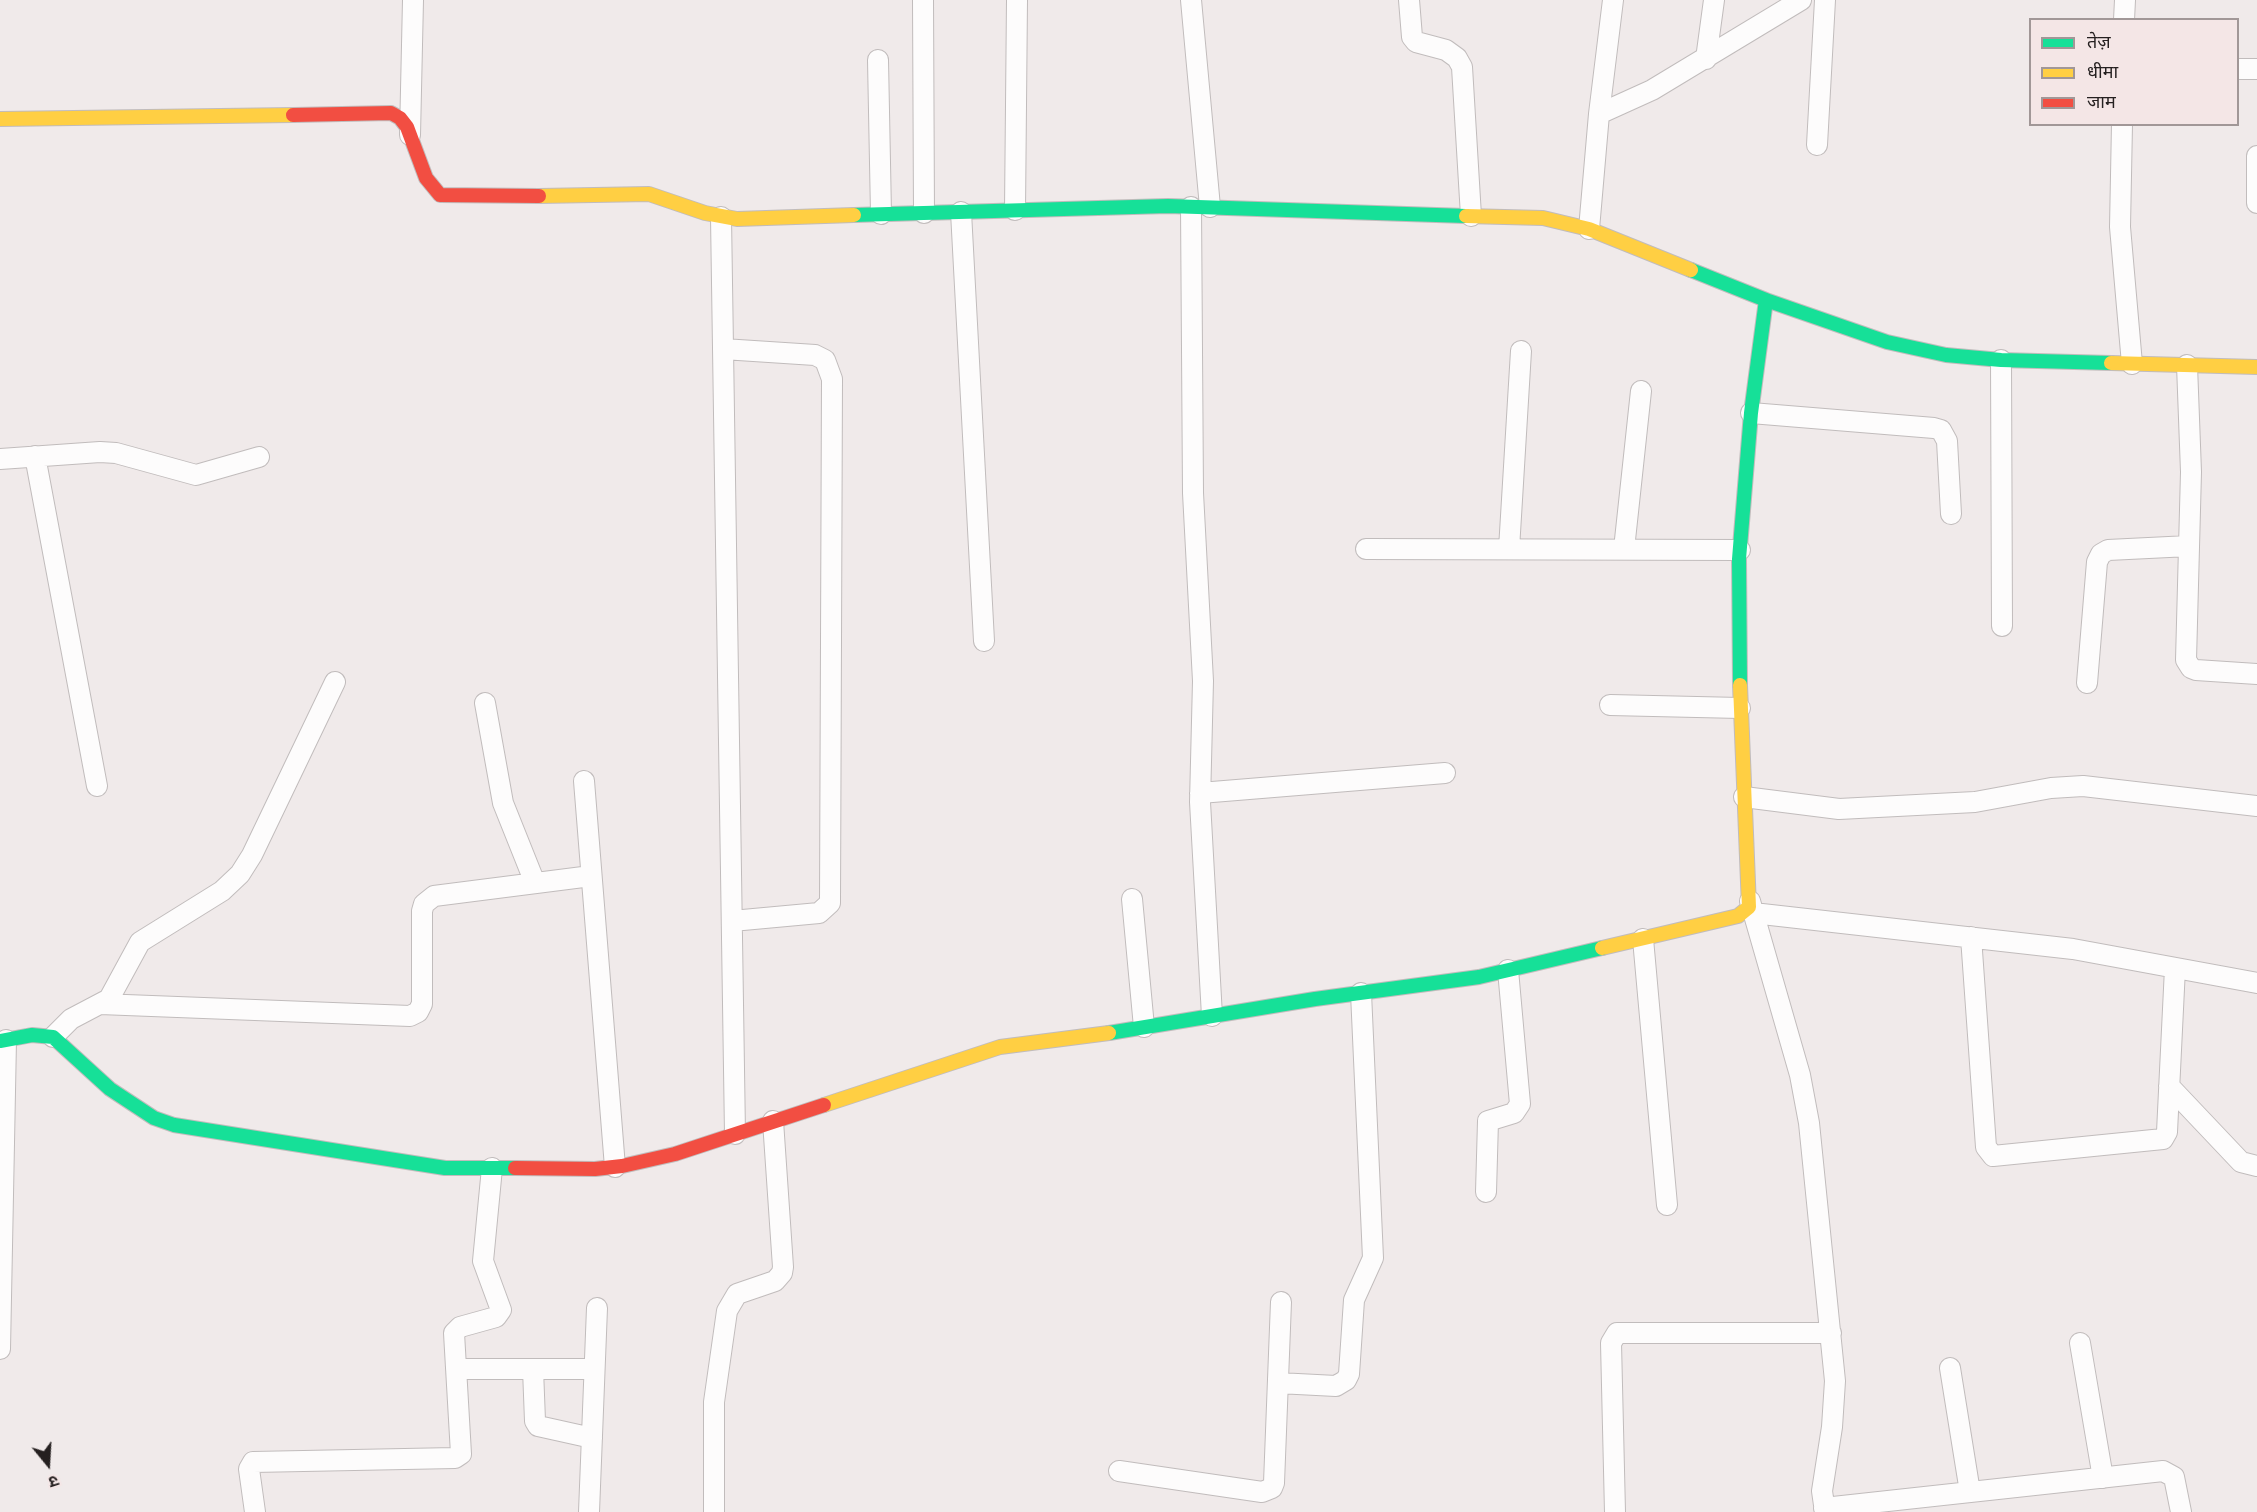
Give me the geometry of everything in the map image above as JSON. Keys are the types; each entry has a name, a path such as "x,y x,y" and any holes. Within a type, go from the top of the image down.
{"street":[{"path":"410,135 413,0"},
{"path":"923,0 924,213"},
{"path":"1016,210 1017,0"},
{"path":"1191,0 1201,207 1193,485 1203,681 1200,793 1212,1016"},
{"path":"1409,0 1412,37 1416,42 1446,50 1457,58 1462,67 1471,216"},
{"path":"1589,229 1599,114 1613,0"},
{"path":"1706,59 1714,0"},
{"path":"1599,114 1652,90 1801,0"},
{"path":"1817,145 1825,0"},
{"path":"2124,18 2125,0"},
{"path":"878,60 881,214"},
{"path":"2239,69 2257,69"},
{"path":"0,119 381,112 400,118 410,135 426,178 440,195 454,197 649,194 721,217 1201,207 1543,218 1589,229 1766,300 1887,342 1946,355 2001,360 2257,367"},
{"path":"2122,126 2120,227 2132,364"},
{"path":"2257,156 2257,203"},
{"path":"962,212 984,641"},
{"path":"721,217 735,1134"},
{"path":"1766,300 1751,413 1740,550 1740,708 1744,797 1752,907 1805,1099 1831,1333 1835,1400 1822,1491 1824,1510 1970,1492 2169,1472 2176,1484 2181,1512"},
{"path":"723,349 815,355 825,360 832,379 830,903 819,913 732,921"},
{"path":"1509,549 1521,351"},
{"path":"2001,360 2002,626"},
{"path":"2187,365 2191,462 2187,664 2196,670 2257,674"},
{"path":"1624,549 1641,391"},
{"path":"1751,413 1941,430 1947,441 1951,514"},
{"path":"0,459 82,451 116,453 196,475 259,457"},
{"path":"35,456 97,786"},
{"path":"2087,683 2097,562 2101,554 2108,550 2189,546"},
{"path":"1366,549 1740,550"},
{"path":"53,1037 71,1019 100,1004 115,991 140,942 222,891 240,874 252,855 335,682"},
{"path":"485,703 503,803 535,884"},
{"path":"1610,705 1740,708"},
{"path":"1200,793 1445,773"},
{"path":"584,781 615,1167"},
{"path":"1744,797 1839,809 1975,802 2067,786 2257,806"},
{"path":"100,1004 410,1016 418,1012 422,1004 424,904 435,896 591,876"},
{"path":"1132,899 1144,1027"},
{"path":"0,1349 3,1041 32,1035 53,1037 110,1089 154,1118 174,1125 426,1166 615,1167 675,1154 1000,1047 1461,980 1738,916 1749,907 2073,949 2257,983"},
{"path":"1971,937 1989,1154 2000,1156 2159,1141 2167,1132 2175,968"},
{"path":"1643,939 1667,1205"},
{"path":"1486,1192 1488,1121 1514,1113 1520,1104 1508,970"},
{"path":"1278,1383 1336,1386 1346,1380 1349,1374 1354,1300 1373,1258 1361,993"},
{"path":"2169,1086 2241,1162 2257,1166"},
{"path":"714,1512 714,1393 727,1311 737,1294 775,1281 783,1267 773,1121"},
{"path":"255,1512 249,1469 253,1462 459,1456 462,1450 454,1333 456,1329 496,1317 501,1310 483,1261 492,1168"},
{"path":"1119,1471 1268,1491 1274,1483 1281,1302"},
{"path":"589,1512 597,1308"},
{"path":"1615,1512 1611,1343 1617,1333 1831,1333"},
{"path":"2080,1343 2103,1478"},
{"path":"1950,1368 1970,1492"},
{"path":"456,1369 594,1369"},
{"path":"532,1369 535,1421 538,1426 592,1438"}],"traffic: fast":[{"path":"854,215 1168,206 1466,216"},
{"path":"1691,270 1766,300 1887,342 1946,355 2001,360 2111,363"},
{"path":"1740,685 1739,559 1751,413 1766,300"},
{"path":"1109,1033 1315,999 1479,977 1602,948"},
{"path":"0,1041 32,1035 53,1037 110,1089 154,1118 174,1125 445,1168 515,1168"}],"traffic: slow":[{"path":"0,119 293,115"},
{"path":"539,196 649,194 705,213 737,219 854,215"},
{"path":"1466,216 1543,218 1589,229 1691,270"},
{"path":"2111,363 2257,367"},
{"path":"1602,948 1738,916 1749,907 1740,685"},
{"path":"824,1105 1000,1047 1109,1033"}],"traffic: jam":[{"path":"293,115 391,113 400,118 407,127 426,178 440,195 539,196"},
{"path":"515,1168 595,1169 622,1166 675,1154 824,1105"}]}
